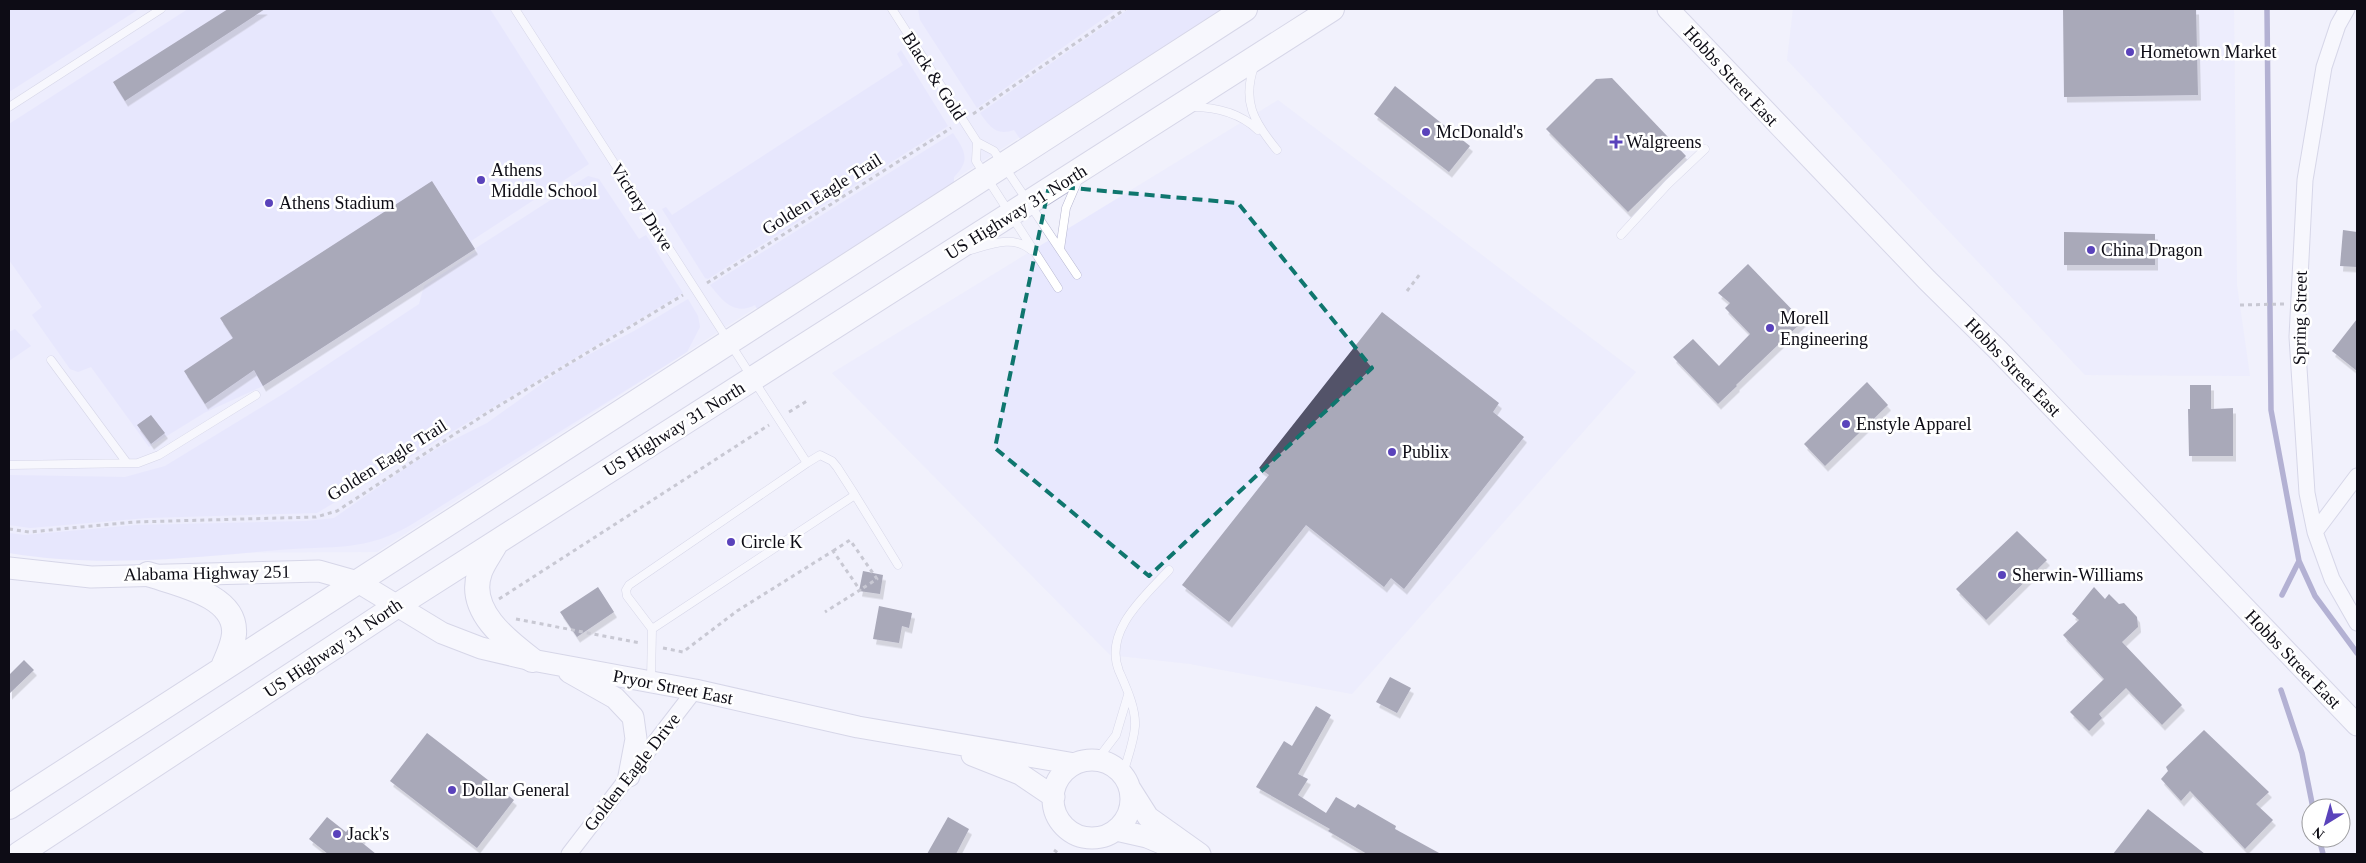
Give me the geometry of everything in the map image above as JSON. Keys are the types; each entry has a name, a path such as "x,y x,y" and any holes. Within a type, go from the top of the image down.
{"main road":[{"path":"9,807 1245,9"},
{"name":"US Highway 31 North","path":"19,854 398,605 1020,210 1332,9"},
{"path":"496,542 479,573 479,602 500,635 532,660"},
{"path":"148,574 212,596 229,613 234,632 232,644 223,668"}],"street":[{"name":"Hobbs Street East","path":"1668,9 2357,725"},
{"name":"Spring Street","path":"2348,9 2338,25 2324,67 2305,180 2297,337 2307,493 2315,532 2332,579 2357,623"},
{"path":"2315,532 2357,476"},
{"name":"Alabama Highway 251","path":"9,568 91,577 319,571 358,582 398,605"},
{"name":"Pryor Street East","path":"398,605 442,633 480,648 556,665 695,690 858,727 957,746 977,747 1075,764"},
{"path":"556,665 615,698 633,717 636,739 629,776"},
{"name":"Golden Eagle Drive","path":"568,854 695,690"},
{"name":"Pryor Street East","path":"957,746 975,757 1020,774 1054,797"},
{"path":"1126,780 1132,798 1130,810 1116,830 1107,835 1096,837 1075,833 1059,818 1054,797 1060,778 1075,764 1097,760 1111,765 1126,780 1148,817 1200,854"},
{"path":"1116,830 1147,837 1188,854"}],"lane":[{"path":"9,107 162,9"},
{"name":"Victory Drive","path":"515,9 807,464"},
{"name":"Black & Gold","path":"892,9 977,142 994,151 993,170 1020,210"},
{"path":"1259,56 1251,77 1249,97 1254,119 1277,150"},
{"path":"1180,107 1204,107 1226,111 1246,121 1265,136"},
{"name":"Black & Gold","path":"977,142 976,161 993,170 1020,210"},
{"path":"1621,235 1668,184 1705,149"},
{"path":"1060,249 1066,208 1074,187 1086,167"},
{"path":"1020,210 1060,249 1078,275"},
{"path":"1020,210 1036,254 1058,288"},
{"path":"945,257 1011,241 1026,245 1036,254"},
{"path":"51,360 127,463"},
{"path":"9,465 138,463 159,455 256,395"},
{"path":"651,682 652,629 627,596 626,590 629,585 820,455 832,461 898,565"},
{"path":"652,629 855,495"},
{"path":"1126,780 1135,725 1128,693 1116,663 1116,647 1121,630 1130,614 1169,570"},
{"path":"1097,760 1116,735 1128,693"}],"path":[{"path":"973,114 1125,9"},
{"name":"Golden Eagle Trail","path":"707,283 951,128"},
{"path":"1407,291 1420,274"},
{"name":"Golden Eagle Trail","path":"9,529 29,532 134,522 316,517 337,511 487,413 683,295"},
{"path":"2240,305 2290,304"},
{"path":"833,551 850,540 877,579 860,590"}],"highlighted area":[{"path":"1049,186 1238,203 1372,368 1149,576 995,448"}],"shaded area":[{"name":"Athens Middle School","path":"9,9 1218,9 377,552 87,553 9,548"},
{"path":"9,9 139,9 9,92"},
{"name":"Athens Stadium","path":"188,9 490,9 589,164 471,241 475,249 263,386 204,413 149,447 91,367 78,372 70,369 32,315 42,307 9,260 9,124"},
{"path":"918,9 1117,9 977,108 920,20"},
{"path":"1129,9 1230,9 1023,143 1014,130 1002,132 994,129 980,113"},
{"path":"1793,9 2234,9 2237,285 2250,376 2085,375 1787,60"},
{"path":"901,50 948,126 708,279 705,278 662,209 666,207 672,215 903,65 897,54"},
{"path":"1278,100 1636,372 1352,694 1190,664 1110,655 832,373"},
{"path":"953,133 961,145 964,155 963,165 954,177 954,185 758,311 755,305 741,309 729,305 710,285"},
{"path":"588,176 599,179 639,239 646,235 683,293 317,513 147,518 30,528 9,525 9,475 125,477 165,466 283,394 419,304 424,286 477,251 476,248"},
{"path":"688,299 698,316 700,327 687,352 414,523 380,539 348,546 144,560 76,560 42,558 9,553 9,533 25,535 136,525 306,521 334,518 410,465 443,445 487,423 567,366 634,331"},
{"path":"15,329 31,346 9,361 9,332"}],"building":[{"path":"228,9 265,9 125,101 113,82"},
{"name":"Hometown Market","path":"2063,9 2196,9 2198,95 2064,97"},
{"name":"Walgreens","path":"1612,78 1686,156 1628,212 1546,129 1596,79"},
{"name":"McDonald's","path":"1395,86 1470,146 1449,172 1374,114"},
{"path":"432,181 475,249 263,386 254,370 205,404 184,371 233,338 220,318"},
{"path":"2343,230 2357,232 2357,267 2340,266"},
{"path":"2064,232 2155,234 2155,265 2064,265"},
{"name":"Morell Engineering","path":"1748,264 1803,321 1718,404 1673,357 1693,339 1719,366 1750,334 1725,308 1730,303 1718,293"},
{"name":"Publix","path":"1382,312 1499,403 1493,412 1524,437 1404,589 1391,578 1384,587 1306,525 1229,622 1182,585 1269,475 1259,468"},
{"path":"2357,319 2357,371 2332,351"},
{"name":"Enstyle Apparel","path":"1867,382 1888,405 1825,466 1804,444"},
{"path":"2190,385 2211,385 2211,409 2233,408 2233,456 2189,456 2188,409 2190,409"},
{"path":"151,415 165,433 151,444 137,425"},
{"name":"Sherwin-Williams","path":"2017,531 2047,560 1986,620 1956,589"},
{"path":"863,571 883,575 880,594 859,591"},
{"path":"598,587 614,612 577,637 560,612"},
{"path":"2094,587 2105,599 2109,594 2119,604 2124,603 2137,617 2138,627 2122,642 2182,705 2162,725 2126,688 2099,714 2102,718 2089,731 2070,712 2104,679 2063,635 2079,620 2072,614"},
{"path":"879,606 912,613 909,628 902,626 899,643 873,639"},
{"path":"24,660 34,670 9,694 9,675"},
{"path":"1390,677 1411,688 1397,713 1376,702"},
{"path":"1316,706 1331,715 1298,774 1308,779 1298,795 1326,813 1336,797 1355,808 1358,804 1396,826 1395,829 1441,854 1367,854 1328,831 1330,829 1256,787 1284,741 1292,746"},
{"path":"2204,730 2269,792 2256,804 2273,820 2245,849 2190,791 2181,801 2161,779 2168,771 2166,767"},
{"name":"Dollar General","path":"427,733 514,800 477,848 390,781"},
{"path":"2148,809 2205,854 2113,854"},
{"name":"Jack's","path":"327,817 346,832 350,827 363,837 360,841 376,854 328,854 309,839"},
{"path":"948,817 969,829 956,854 927,854"}],"waterway":[{"path":"2267,9 2271,410 2299,561 2315,596 2357,653"},
{"path":"2282,595 2299,561"},
{"path":"2281,690 2302,753 2311,798"},
{"path":"2322,848 2323,854"}],"place":[{"name":"Hometown Market","path":"2130,52"},
{"name":"McDonald's","path":"1426,132"},
{"name":"Walgreens","path":"1616,142"},
{"name":"Athens Middle School","path":"481,180"},
{"name":"Athens Stadium","path":"269,203"},
{"name":"China Dragon","path":"2091,250"},
{"name":"Morell Engineering","path":"1770,328"},
{"name":"Enstyle Apparel","path":"1846,424"},
{"name":"Publix","path":"1392,452"},
{"name":"Circle K","path":"731,542"},
{"name":"Sherwin-Williams","path":"2002,575"},
{"name":"Dollar General","path":"452,790"},
{"name":"Jack's","path":"337,834"}]}
